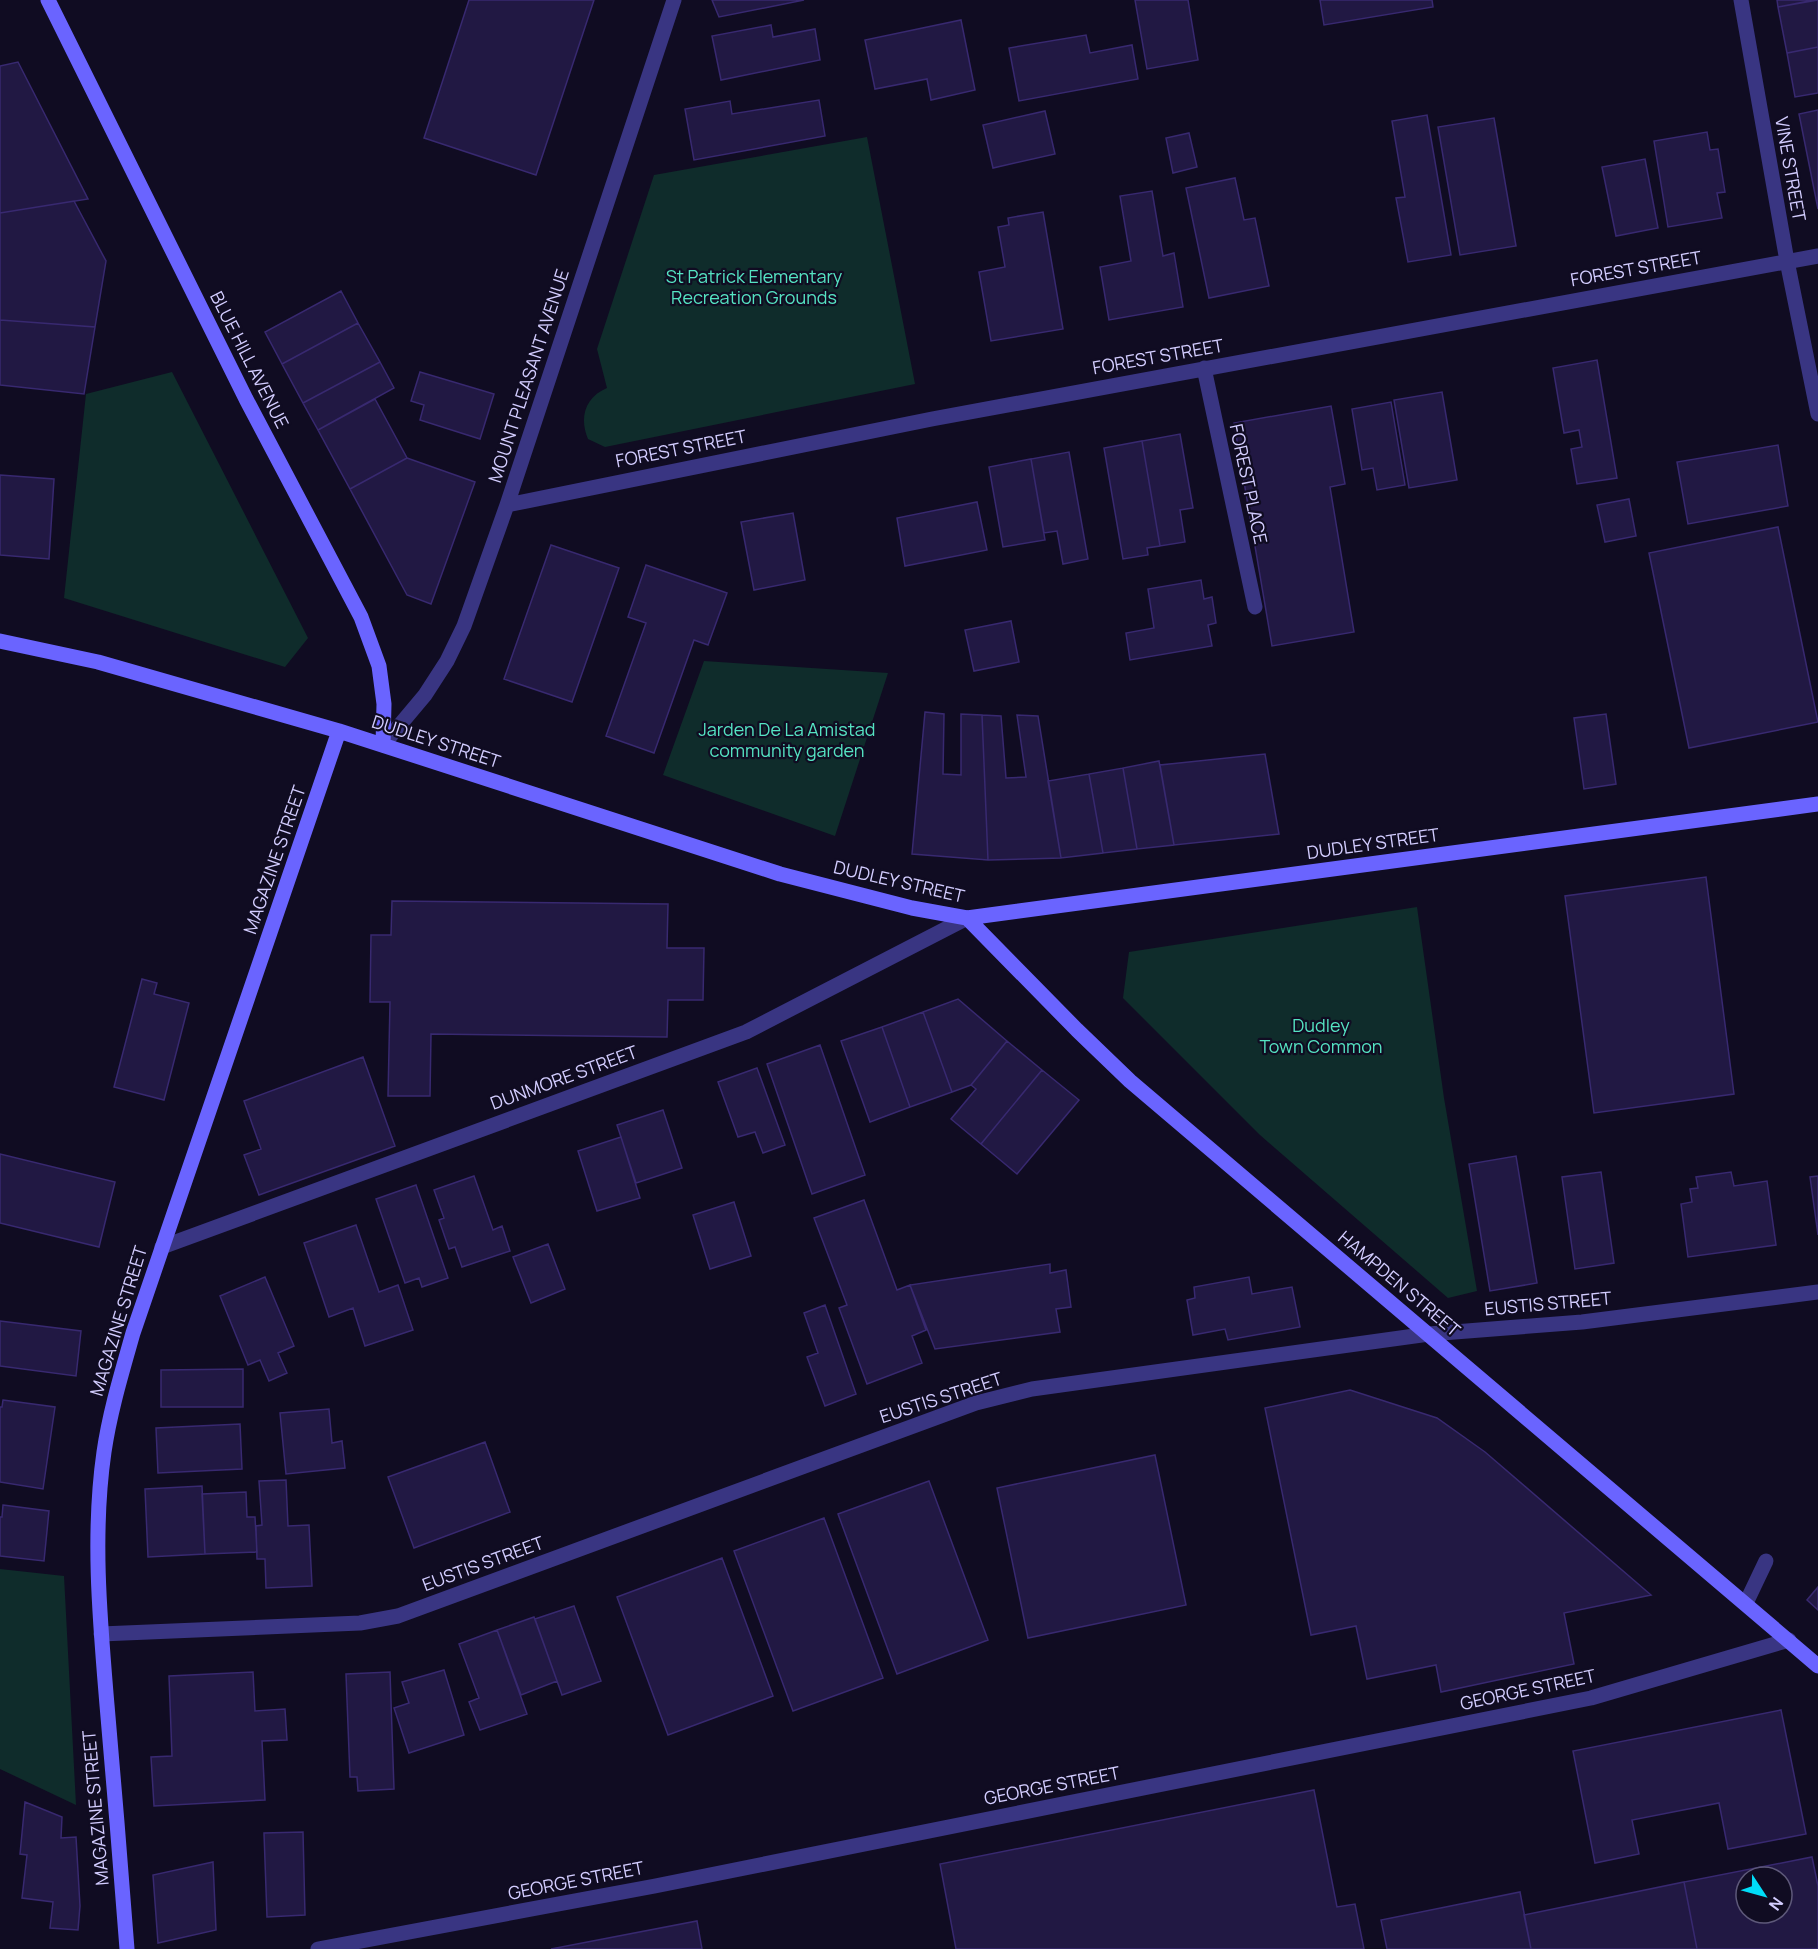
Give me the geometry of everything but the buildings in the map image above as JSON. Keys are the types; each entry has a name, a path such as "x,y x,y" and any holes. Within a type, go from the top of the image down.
{"main road":[{"name":"BLUE HILL AVENUE","path":"48,0 246,399 361,616 379,666 384,704 383,745"},
{"name":"DUDLEY STREET","path":"0,641 98,662 339,731 780,874 912,908 967,918 1818,804"},
{"name":"MAGAZINE STREET","path":"128,1949 101,1634 98,1567 99,1508 104,1451 122,1372 162,1247 339,731"},
{"name":"HAMPDEN STREET","path":"967,918 1077,1030 1130,1080 1818,1666"}],"street":[{"name":"MOUNT PLEASANT AVENUE","path":"383,745 425,695 447,661 464,626 507,505 674,0"},
{"name":"VINE STREET","path":"1741,0 1787,261 1818,414"},
{"name":"FOREST STREET","path":"507,505 932,418 1818,256"},
{"name":"FOREST PLACE","path":"1204,369 1255,607"},
{"name":"DUNMORE STREET","path":"162,1247 746,1032 967,918"},
{"name":"EUSTIS STREET","path":"101,1634 360,1623 398,1616 976,1403 1032,1389 1429,1334 1582,1322 1818,1292"},
{"path":"1746,1604 1766,1561"},
{"name":"GEORGE STREET","path":"318,1949 667,1884 1592,1698 1789,1640"}],"green space":[{"name":"St Patrick Elementary Recreation Grounds","path":"867,137 915,384 605,447 588,439 584,423 586,409 593,397 607,388 597,349 654,175"},
{"path":"172,372 308,638 285,667 64,598 86,394"},
{"name":"Jarden De La Amistad community garden","path":"704,661 888,673 835,836 663,775"},
{"name":"Dudley Town Common","path":"1417,907 1444,1098 1477,1291 1448,1298 1260,1135 1123,998 1129,952"},
{"path":"0,1569 64,1576 76,1805 0,1769"}]}
